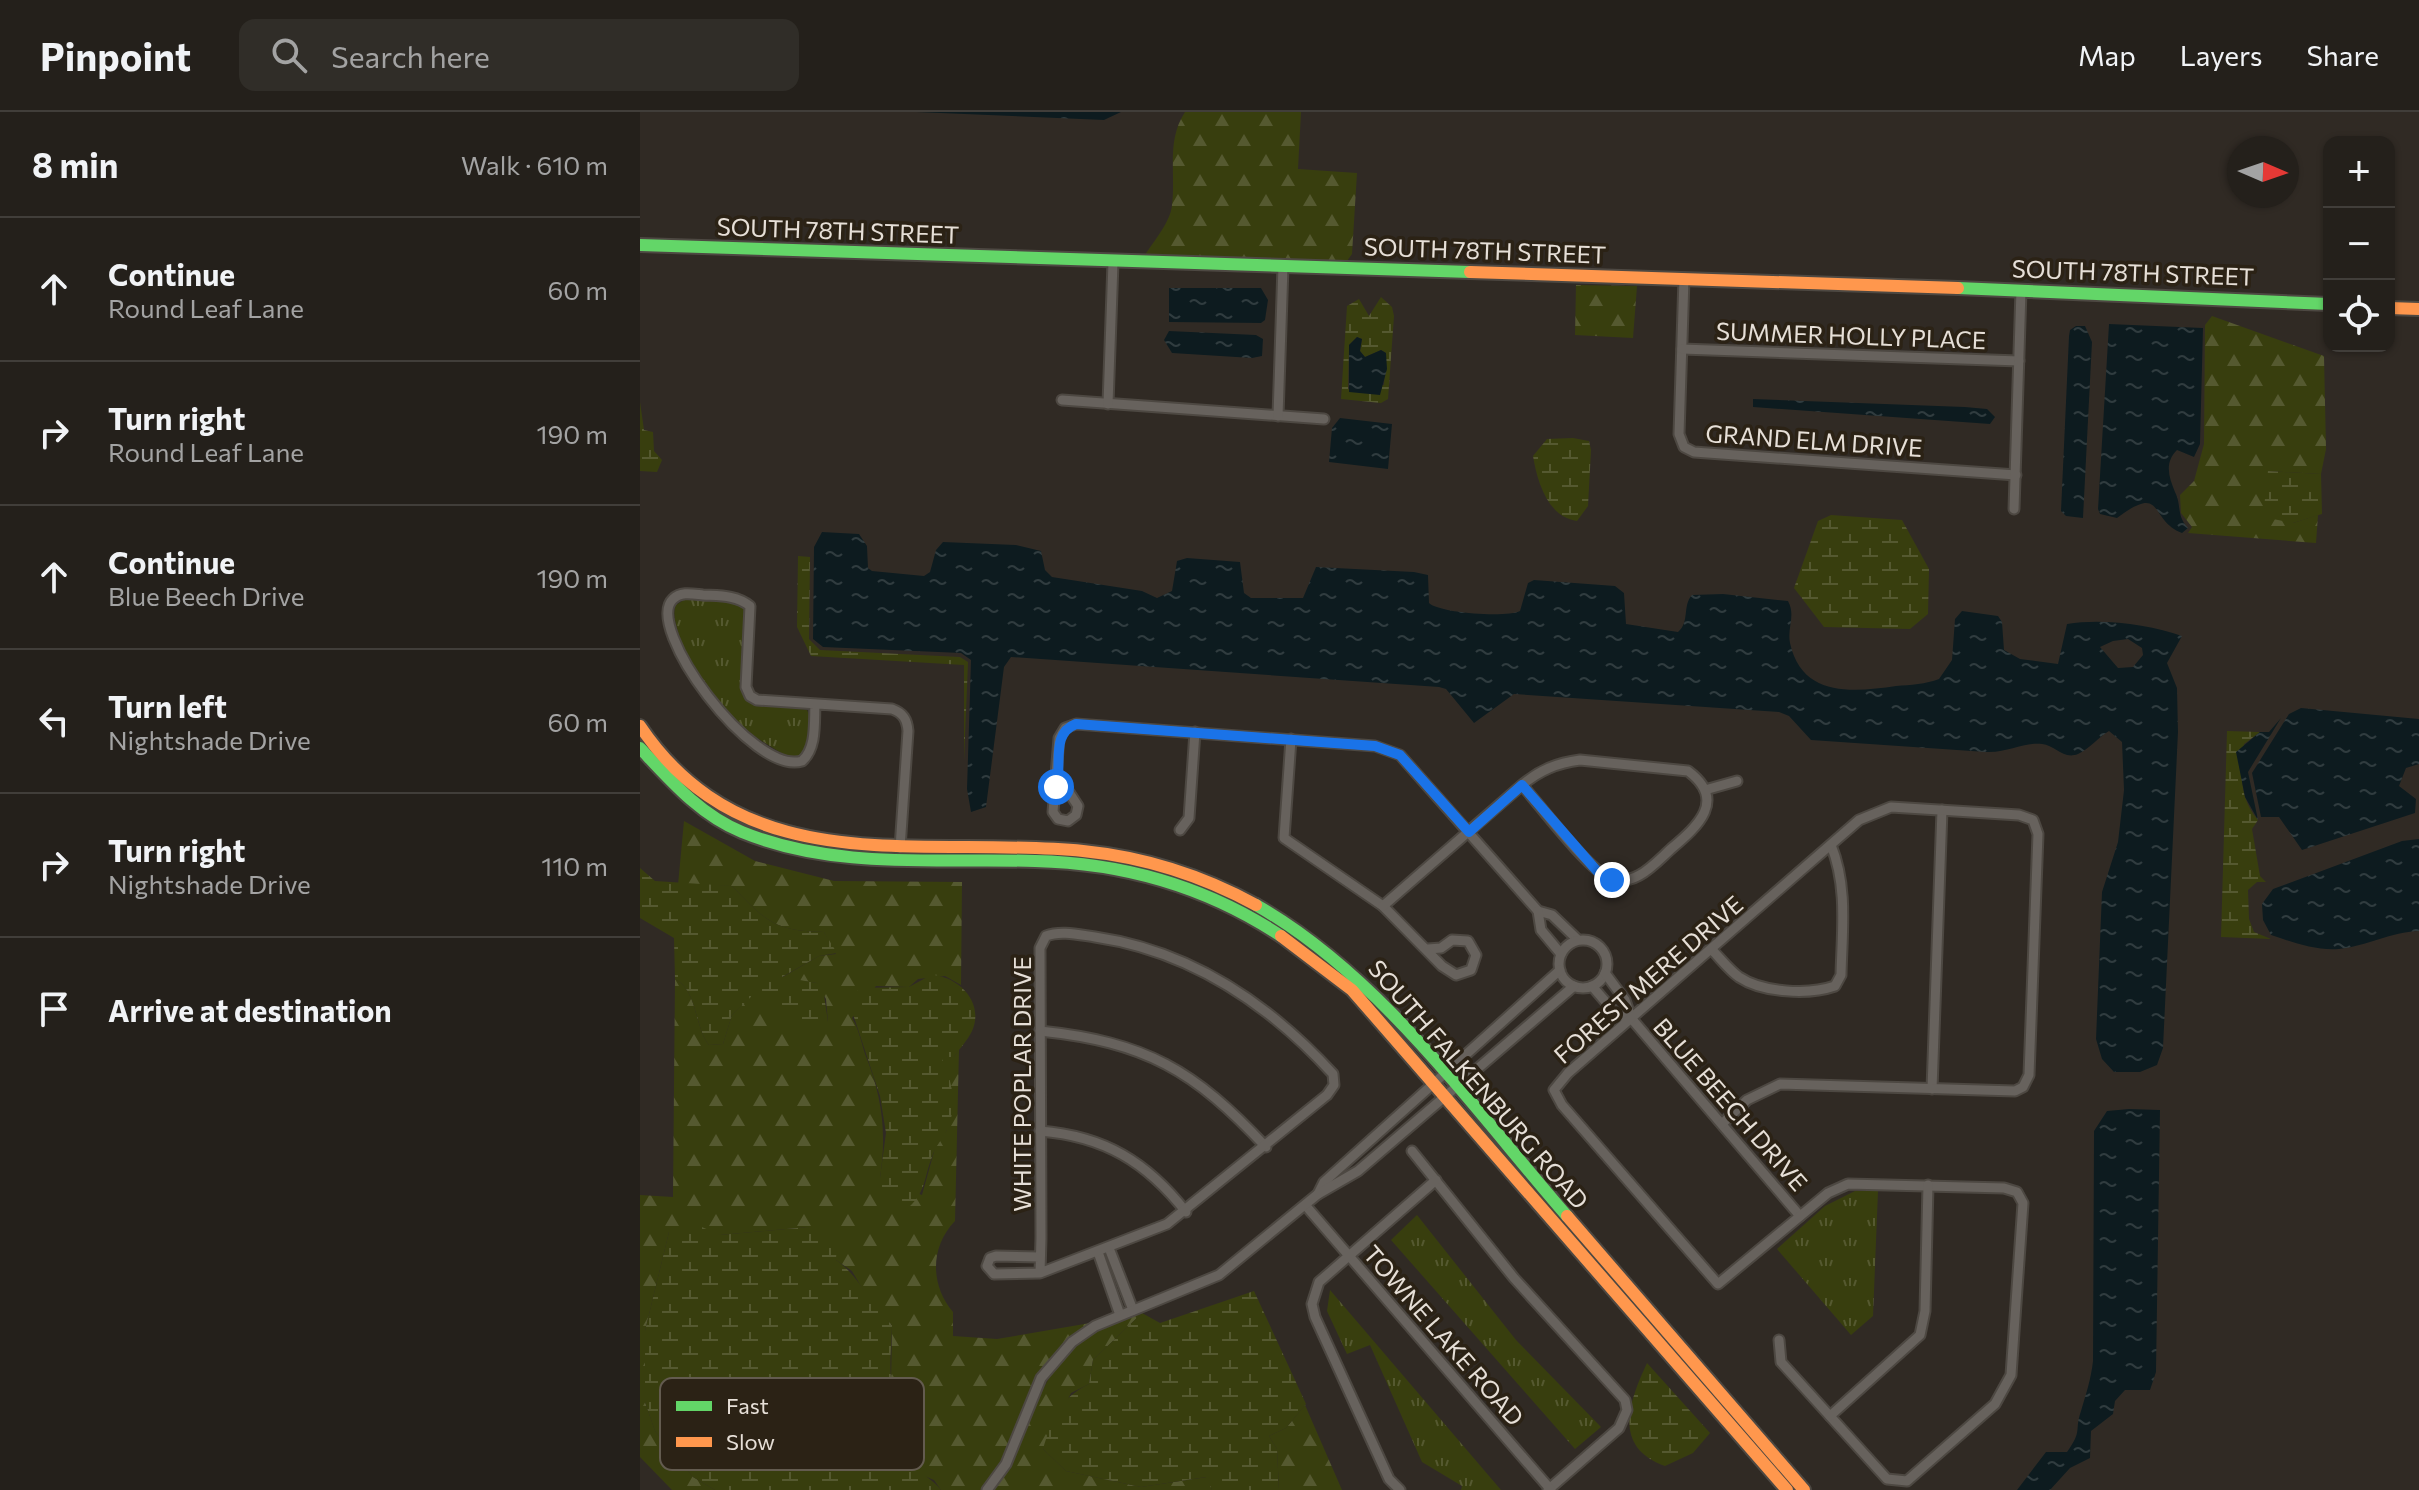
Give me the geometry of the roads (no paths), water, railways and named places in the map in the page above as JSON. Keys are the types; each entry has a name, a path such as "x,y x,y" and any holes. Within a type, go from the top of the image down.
{"street":[{"name":"SOUTH 78TH STREET","path":"640,245 1684,278 2323,304"},
{"path":"1108,404 1113,262"},
{"path":"1278,416 1283,266"},
{"name":"GRAND ELM DRIVE","path":"1684,278 1679,434 1684,447 1694,452 2016,475"},
{"path":"2014,509 2021,290"},
{"path":"2395,308 2419,309"},
{"name":"SUMMER HOLLY PLACE","path":"1682,349 2019,361"},
{"path":"1062,400 1324,419"},
{"path":"815,704 812,742 809,755 802,761 786,760 738,732 703,691 687,664 672,629 668,608 672,599 683,594 741,600 750,606 746,687 750,696 757,700 892,709 900,712 907,722 900,854"},
{"path":"1059,777 1059,738 1065,728 1076,724 1375,746 1400,755 1538,911 1541,930 1561,954 1560,970 1324,1182 1318,1194"},
{"name":"SOUTH FALKENBURG ROAD","path":"640,726 685,777 742,817 806,841 900,854"},
{"path":"1180,830 1189,818 1195,732"},
{"path":"1291,739 1284,838 1383,906 1442,966 1456,975 1471,970 1476,955 1468,941 1452,940 1441,948 1428,949"},
{"name":"SOUTH FALKENBURG ROAD","path":"640,748 677,788 708,812 769,844 843,861 900,854 1058,849 1139,860 1170,876 1265,908 1326,949 1380,1001 1450,1092 1601,1266 1804,1490"},
{"path":"1383,906 1522,785 1539,771 1580,760 1677,767 1697,777 1705,790 1706,811 1697,826 1641,875 1621,881 1597,871 1522,785"},
{"path":"1705,790 1737,781"},
{"name":"FOREST MERE DRIVE","path":"1722,1124 1747,1100 1780,1084 2015,1091 2023,1087 2029,1075 2038,834 2033,820 2019,815 1891,807 1859,820 1568,1073 1554,1090 1562,1105 1658,1219 1718,1284 1828,1193 1848,1184 2004,1188 2017,1192 2023,1203 2011,1375 1995,1404 1907,1481 1887,1479 1781,1362 1779,1340"},
{"path":"1932,1089 1942,810"},
{"path":"1712,950 1739,977 1763,988 1822,990 1835,986 1841,975 1843,896 1841,870 1831,845"},
{"path":"987,1490 1006,1464 1026,1408 1055,1357 1095,1326 1219,1275 1318,1194 1358,1171 1574,986 1592,986 1605,973 1607,958 1599,945 1578,940 1552,915 1538,911"},
{"name":"WHITE POPLAR DRIVE","path":"1040,1257 996,1256 990,1258 987,1266 994,1274 1040,1273 1109,1248 1186,1212 1327,1095 1334,1085 1333,1074 1267,1010 1204,971 1144,948 1109,939 1054,933 1046,936 1040,948 1040,1031 1040,1131 1040,1257 1040,1273"},
{"path":"1561,954 1578,940"},
{"path":"1560,970 1574,986"},
{"name":"BLUE BEECH DRIVE","path":"1605,973 1625,1000 1631,1018 1800,1216"},
{"name":"BLUE BEECH DRIVE","path":"1592,986 1617,1015 1631,1018"},
{"path":"1040,1031 1086,1036 1137,1050 1183,1072 1226,1104 1266,1147"},
{"path":"1040,1131 1089,1138 1119,1150 1145,1166 1186,1212"},
{"path":"1412,1151 1523,1289 1625,1400 1627,1410 1619,1428 1549,1489"},
{"path":"1400,1490 1389,1479 1315,1317 1312,1304 1319,1282 1436,1180"},
{"path":"1830,1416 1920,1335 1925,1311 1928,1185"},
{"name":"TOWNE LAKE ROAD","path":"1306,1206 1549,1489"},
{"path":"1109,1248 1133,1310"},
{"path":"1098,1252 1120,1315"},
{"name":"SOUTH FALKENBURG ROAD","path":"1601,1266 1787,1490"},
{"path":"1111,1287 1122,1282"}],"water":[{"path":"916,112 1121,112 1104,120"},
{"path":"1169,288 1261,288 1268,300 1265,320 1261,323 1169,322"},
{"path":"2109,324 2203,328 2200,444 2194,457 2177,450 2169,465 2180,515 2188,528 2182,533 2171,527 2150,503 2132,508 2117,518 2100,514 2098,509"},
{"path":"2085,326 2092,342 2083,518 2066,516 2061,511 2069,336 2070,330"},
{"path":"1169,331 1256,335 1263,339 1262,356 1172,353 1164,340"},
{"path":"1357,337 1362,339 1360,351 1365,357 1381,350 1386,353 1387,369 1380,395 1349,392 1349,345"},
{"path":"1753,399 1965,407 1987,409 1995,417 1990,424 1753,407"},
{"path":"1340,418 1392,424 1388,469 1329,462 1332,428"},
{"path":"822,532 859,534 867,546 868,568 872,571 924,576 930,572 936,550 943,542 1016,545 1041,551 1045,570 1052,577 1142,591 1157,598 1172,591 1177,561 1187,558 1240,562 1244,593 1251,598 1303,598 1316,567 1414,572 1428,575 1429,603 1435,607 1488,614 1520,611 1528,583 1534,580 1615,586 1624,593 1626,624 1678,632 1684,624 1687,604 1692,595 1723,594 1788,601 1791,612 1790,643 1796,661 1806,674 1818,682 1847,690 1912,685 1939,679 1952,660 1955,619 1962,611 1998,616 2002,622 2004,650 2020,659 2058,664 2067,624 2125,623 2182,636 2167,663 2177,688 2178,732 2163,1048 2157,1065 2140,1072 2114,1072 2102,1059 2096,1039 2102,892 2118,842 2124,790 2122,742 2109,731 2086,750 2073,755 2063,754 2042,744 1986,752 1811,740 1789,716 1779,712 1514,694 1474,723 1446,689 1439,687 1011,657 1004,667 986,807 971,812 967,789 971,660 961,653 823,647 813,639 814,547","holes":["2128,639 2142,648 2143,655 2133,667 2118,668 2100,647"]},
{"path":"2301,708 2419,719 2419,764 2406,768 2399,786 2416,799 2415,813 2302,850 2279,817 2261,817 2252,773 2289,714"},
{"path":"2281,718 2248,772 2258,820 2245,797 2236,752 2260,732 2269,732"},
{"path":"2419,839 2419,931 2330,949 2271,935 2263,920 2262,904 2273,889 2402,841"},
{"path":"2160,1110 2156,1372 2150,1390 2125,1390 2115,1401 2113,1414 2091,1431 2090,1458 2070,1468 2050,1490 2017,1490 2046,1452 2067,1452 2077,1435 2093,1361 2094,1131 2107,1111"}]}
